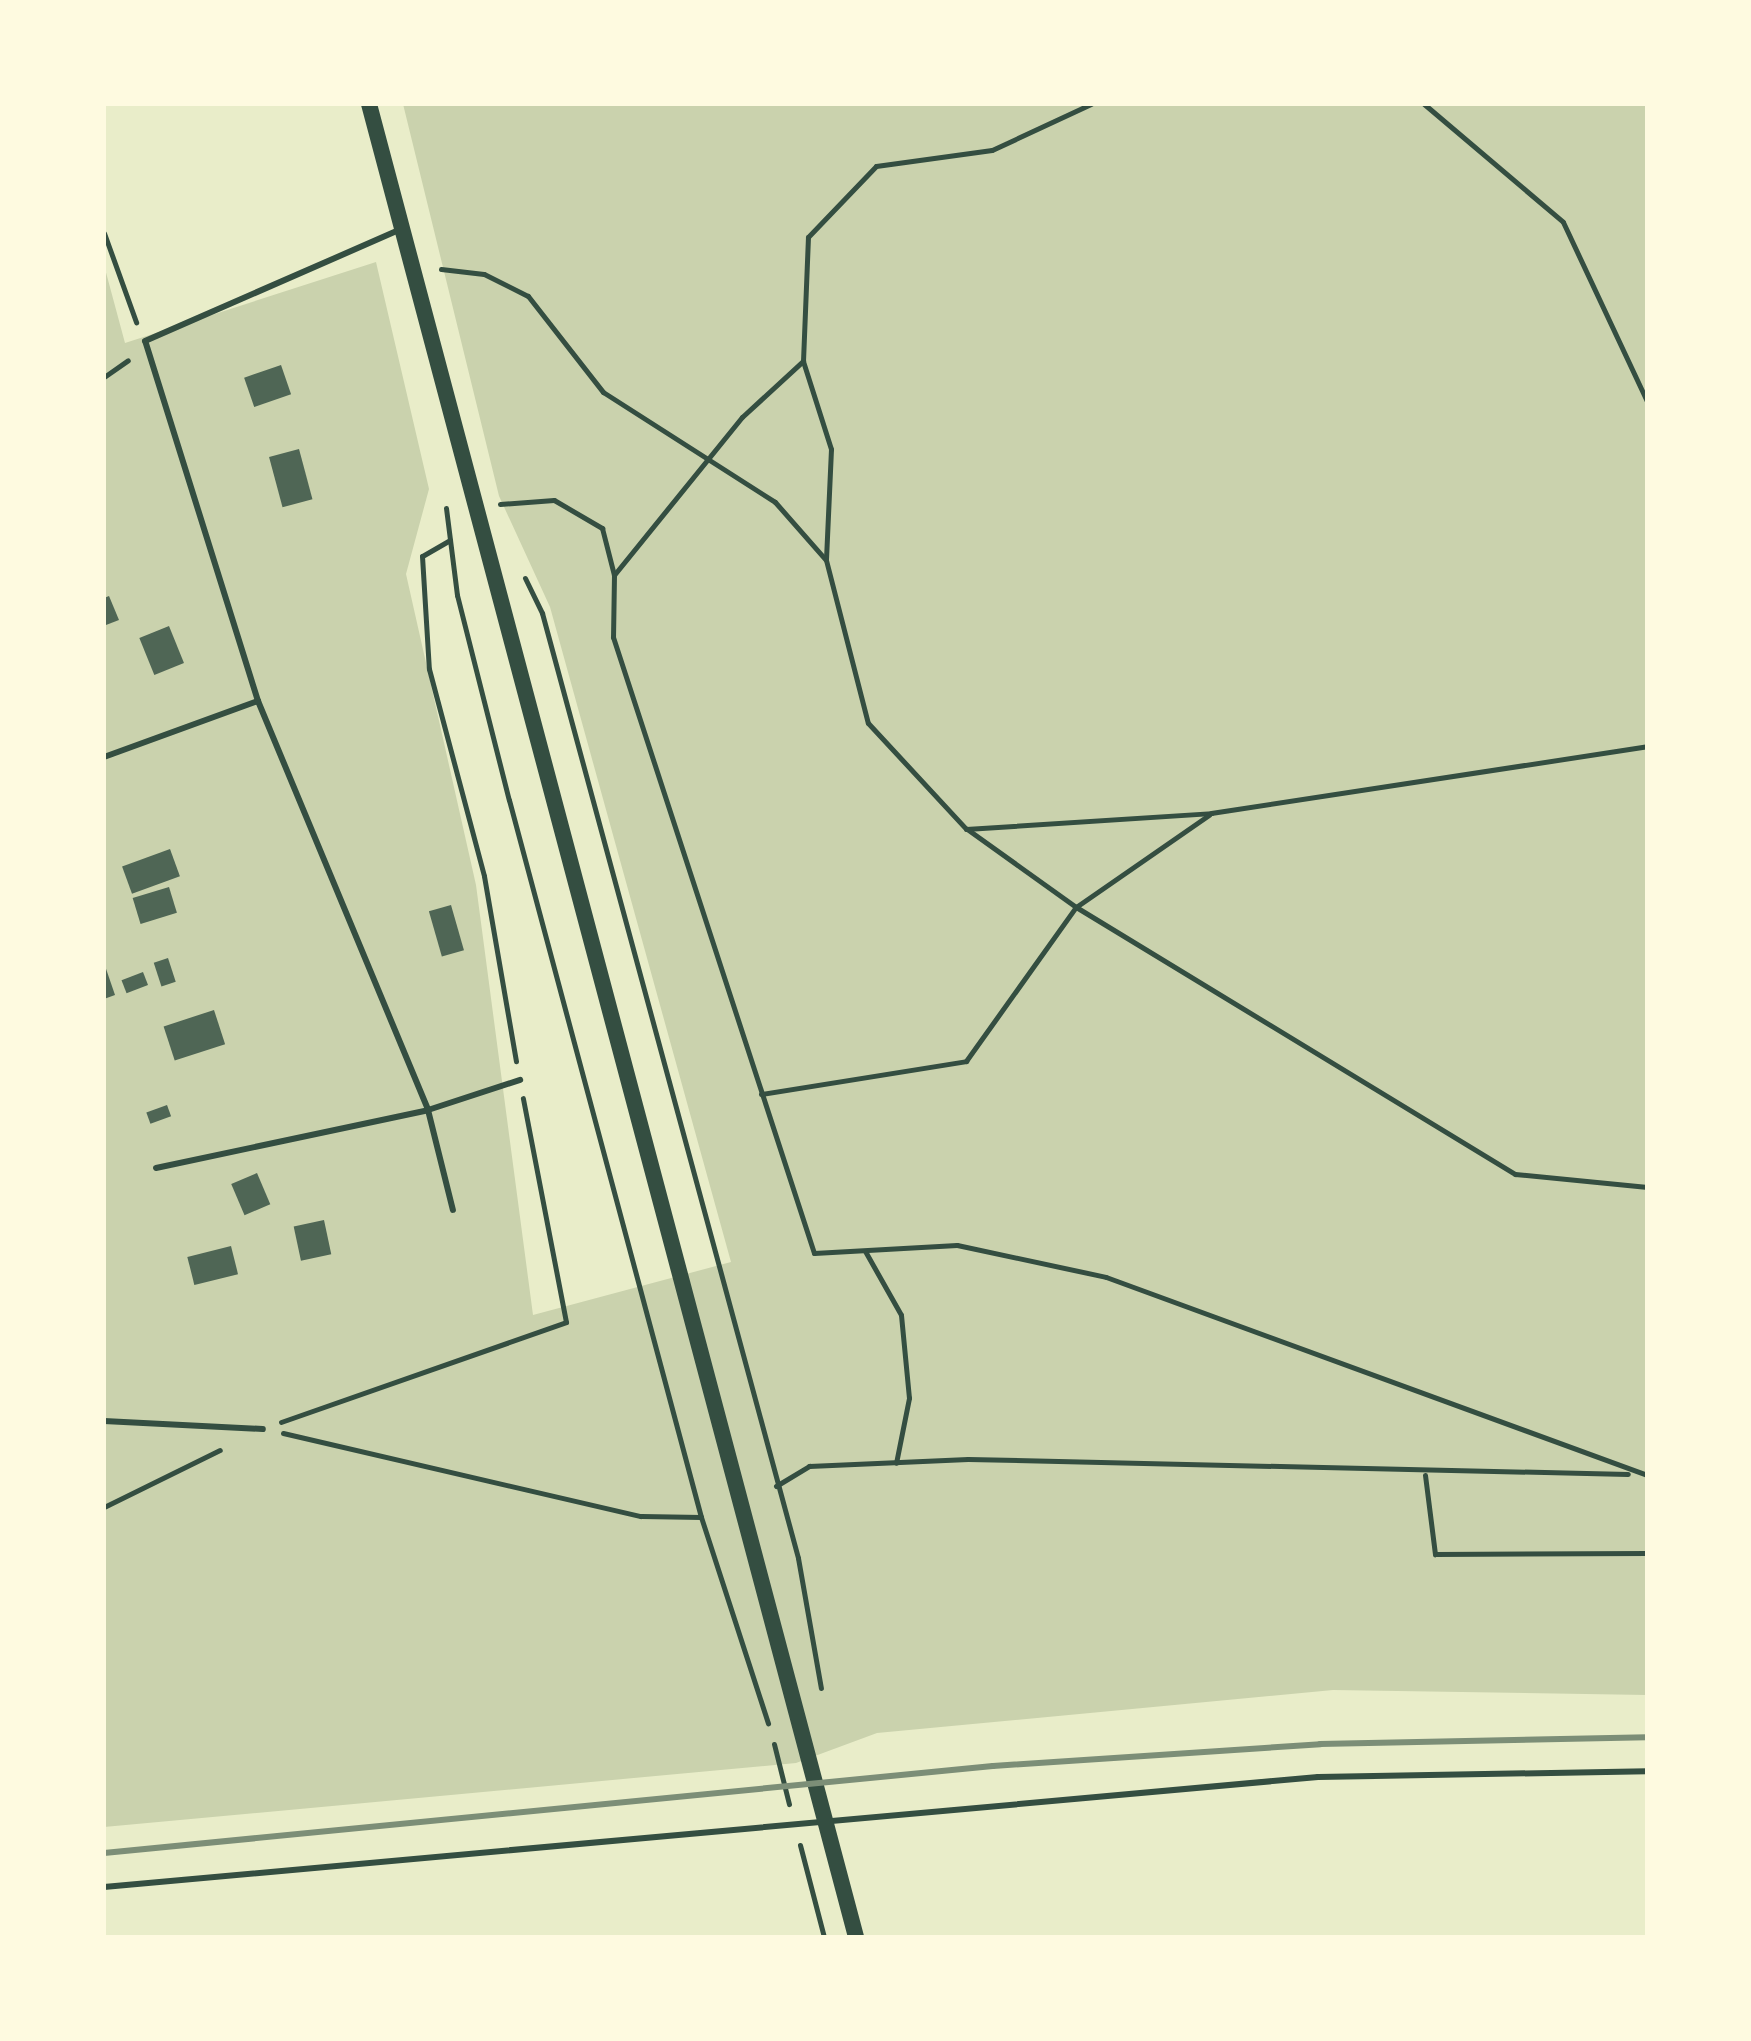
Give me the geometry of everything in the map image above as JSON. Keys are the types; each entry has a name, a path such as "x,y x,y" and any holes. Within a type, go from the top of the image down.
{"main road":[{"path":"369,104 399,230 669,1237 811,1749 856,1937"}],"lane":[{"path":"399,230 145,341 258,701 428,1110 453,1210"},
{"path":"104,757 258,701"},
{"path":"156,1168 428,1110 520,1080"},
{"path":"104,1421 263,1429"},
{"path":"104,1887 1318,1777 1647,1771"}],"path":[{"path":"1091,104 992,150 876,166 808,237 803,361 831,449 826,560 868,723 966,829 1076,907 1515,1174 1647,1187"},
{"path":"1424,104 1563,222 1647,401"},
{"path":"104,233 145,341 104,377"},
{"path":"432,269 484,274 528,296 603,392 710,464 775,502 826,560"},
{"path":"614,575 710,464 742,417 803,361"},
{"path":"498,516 495,504 554,500 602,528 614,575 613,637 814,1253 957,1245 1106,1277 1633,1474"},
{"path":"104,1507 263,1429 566,1322 484,876 429,669 422,556 450,540 509,800 632,1249 701,1517 768,1721"},
{"path":"518,564 542,613 704,1225 798,1558 822,1699"},
{"path":"966,829 1211,813 1647,746"},
{"path":"761,1094 966,1061 1076,907 1211,813"},
{"path":"865,1250 901,1315 909,1398 896,1463"},
{"path":"263,1429 641,1516 701,1517"},
{"path":"776,1487 809,1466 896,1463 1226,1464 1425,1475 1647,1475"},
{"path":"1425,1475 1435,1554 1647,1553"}],"green space":[{"path":"403,104 1647,104 1647,1695 1333,1690 877,1733 796,1763 104,1827 104,265 125,343 376,262 429,489 406,574 476,885 533,1315 731,1262 550,607 499,496"}],"building":[{"path":"281,365 291,394 254,407 244,378"},
{"path":"299,449 312,499 283,507 269,457"},
{"path":"109,596 119,620 106,625 104,598"},
{"path":"169,626 184,663 154,675 139,638"},
{"path":"170,849 180,876 132,894 122,866"},
{"path":"169,887 177,913 141,924 133,898"},
{"path":"451,905 464,950 442,957 429,911"},
{"path":"168,958 176,982 161,986 154,963"},
{"path":"104,963 115,995 104,999"},
{"path":"143,972 148,985 127,993 122,980"},
{"path":"214,1010 225,1044 175,1061 164,1026"},
{"path":"167,1105 171,1116 150,1124 146,1113"},
{"path":"257,1173 270,1204 245,1215 231,1184"},
{"path":"324,1220 331,1254 301,1261 294,1226"},
{"path":"231,1246 238,1274 194,1285 187,1257"}],"railway":[{"path":"104,1853 993,1766 1320,1744 1647,1737"}]}
